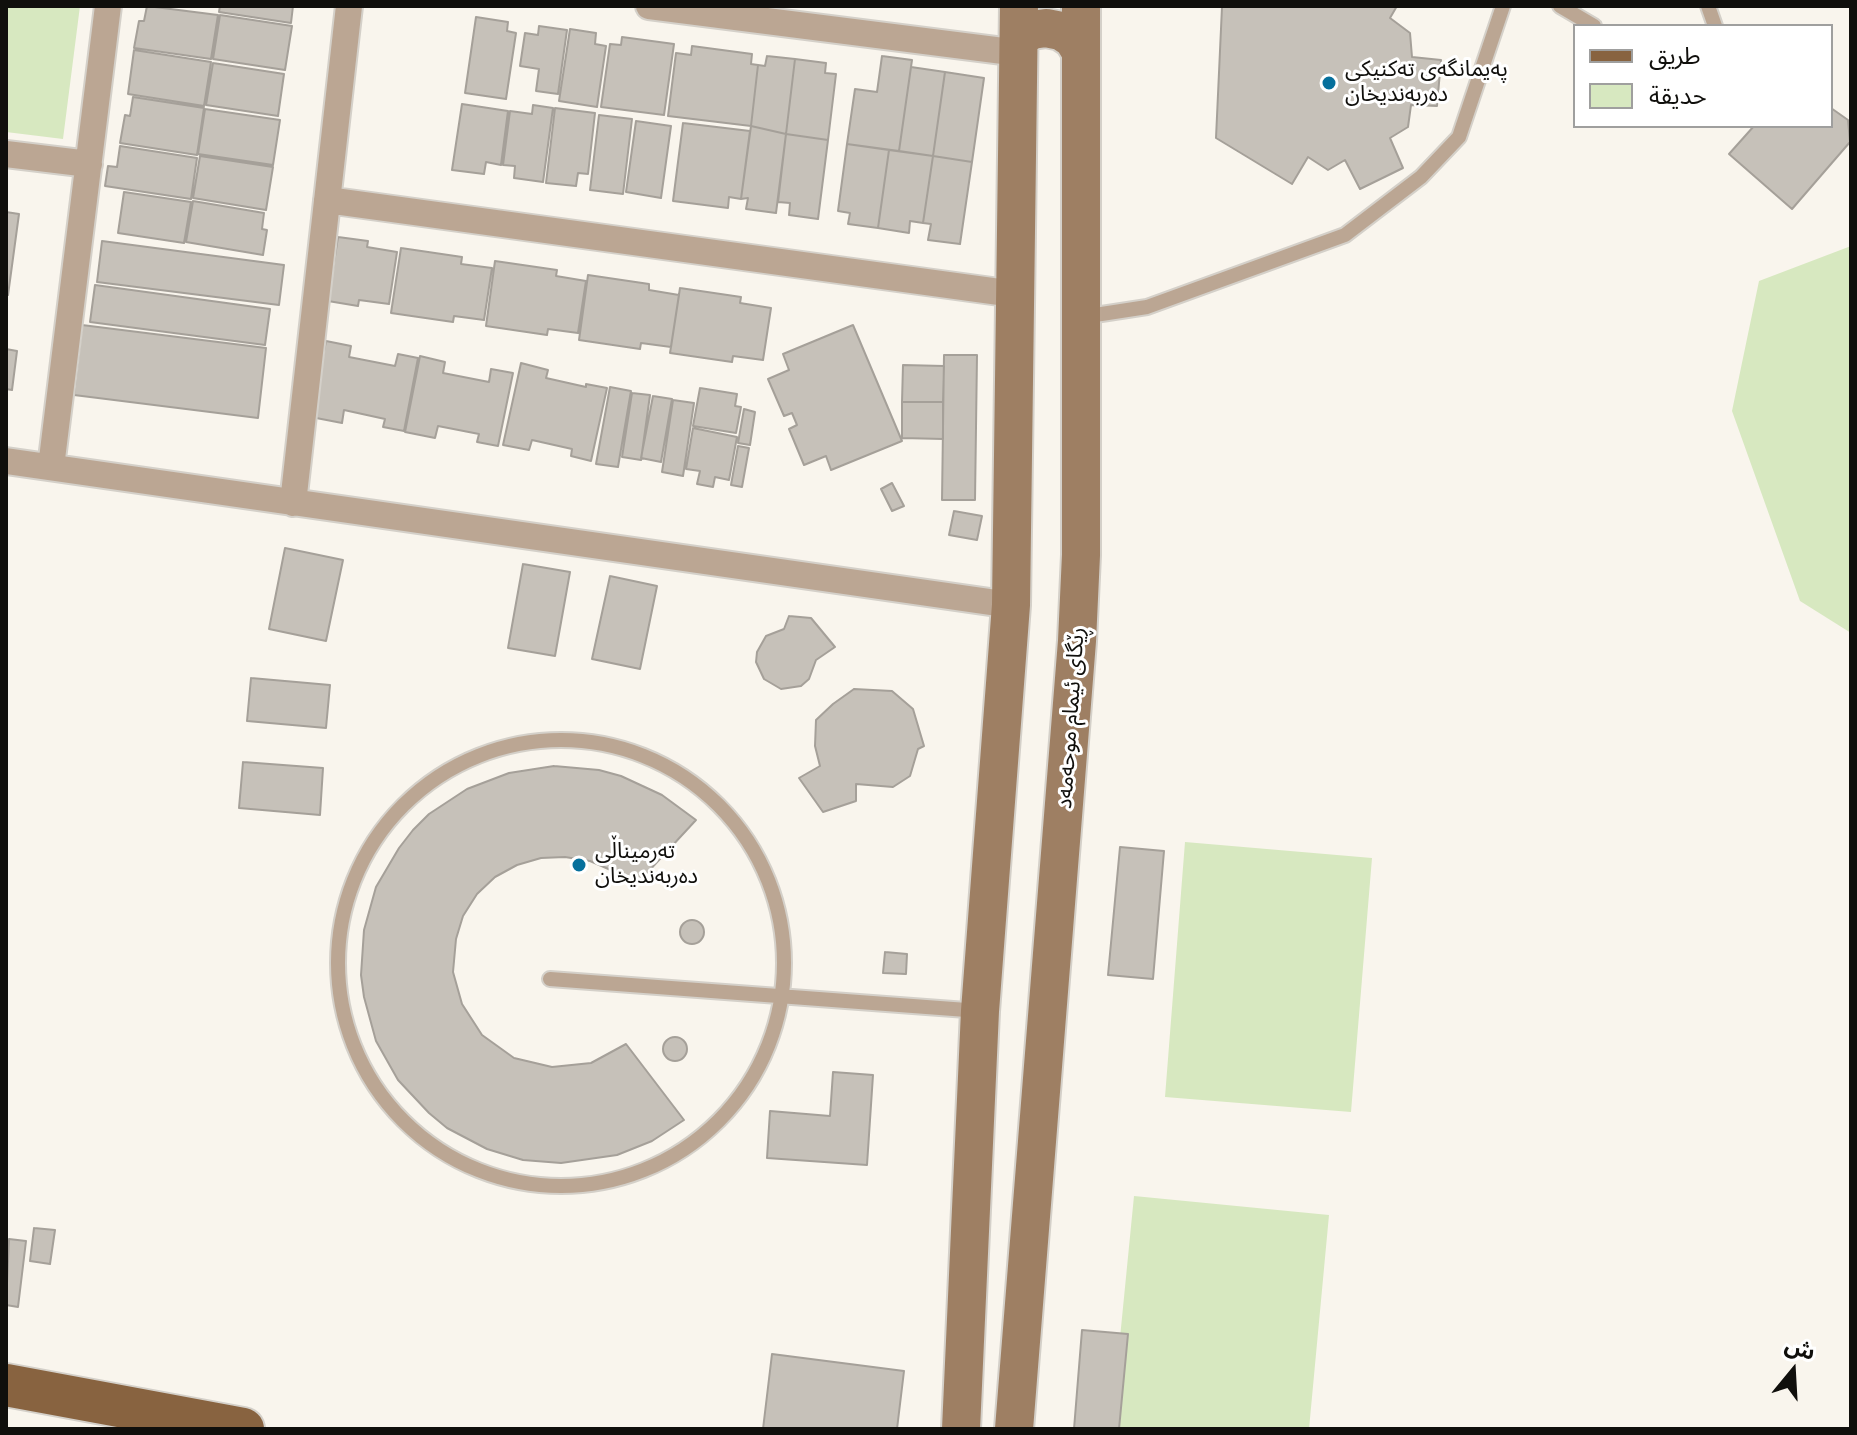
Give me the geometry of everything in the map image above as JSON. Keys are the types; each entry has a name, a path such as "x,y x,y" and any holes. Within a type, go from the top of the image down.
{"main road":[{"name":"ڕێگای ئیمام موحەمەد","path":"1014,1429 1077,641 1081,555 1081,6"},
{"path":"961,1429 980,1011 1011,605 1019,46 1032,30 1046,28 1061,31 1073,39 1081,67 1071,93 1058,99 1044,100 1030,96 1019,46"},
{"path":"6,1385 243,1429"}],"street":[{"path":"51,467 108,6"},
{"path":"293,503 349,6"},
{"path":"649,6 823,17 1019,46"},
{"path":"6,154 89,164"},
{"path":"327,200 1014,294"},
{"path":"6,461 1011,605"}],"lane":[{"path":"1081,317 1147,307 1345,235 1421,177 1459,137 1503,6"},
{"path":"1560,6 1591,24"},
{"path":"555,740 584,742 641,755 667,767 708,795 742,832 767,876 781,923 785,973 782,998 769,1046 745,1090 712,1128 693,1143 649,1168 601,1182 576,1185 526,1183 474,1168 449,1155 403,1120 384,1098 355,1048 346,1021 339,978 339,935 354,879 366,854 400,807 422,788 471,758 498,749 555,740"},
{"path":"550,979 980,1011"}],"green space":[{"path":"6,6 80,6 63,139 6,132"},
{"path":"1851,246 1851,633 1800,601 1732,411 1759,281"},
{"path":"1185,842 1372,858 1351,1112 1165,1097"},
{"path":"1134,1196 1329,1215 1309,1429 1111,1429"}],"building":[{"path":"147,6 218,15 211,59 134,48 139,21 144,21"},
{"path":"220,6 293,6 291,23 219,12"},
{"name":"په‌یمانگه‌ى ته‌كنیكى ده‌ربه‌ندیخان","path":"1397,6 1390,18 1410,33 1412,57 1441,60 1437,106 1411,105 1408,127 1390,138 1403,168 1360,189 1345,160 1328,170 1308,157 1292,184 1216,138 1222,7"},
{"path":"220,15 292,26 285,70 213,59"},
{"path":"476,17 508,22 507,31 516,33 506,99 465,93"},
{"path":"539,26 567,30 558,94 536,91 539,69 520,66 525,33 538,35"},
{"path":"570,29 596,33 595,44 606,46 597,107 559,101"},
{"path":"622,37 674,44 664,115 601,107 610,44 621,45"},
{"path":"692,46 752,54 751,64 758,65 751,126 668,116 676,53 691,55"},
{"path":"134,50 211,62 204,106 128,94"},
{"path":"767,56 795,59 786,134 751,126 758,65 765,66"},
{"path":"882,56 912,60 899,151 847,144 855,89 877,92"},
{"path":"795,59 826,63 825,73 836,74 828,140 786,134"},
{"path":"213,63 284,74 278,116 206,105"},
{"path":"911,67 945,72 933,156 899,151"},
{"path":"945,72 984,78 972,162 933,156"},
{"path":"133,97 204,108 197,155 120,143 125,115 130,116"},
{"path":"462,104 508,111 501,165 486,162 484,174 452,170"},
{"path":"533,105 553,108 543,182 514,178 515,166 503,165 510,111 532,114"},
{"path":"555,108 595,113 588,174 578,173 576,186 546,183"},
{"path":"205,109 280,120 273,165 198,154"},
{"path":"1833,109 1848,120 1850,142 1792,209 1729,154 1752,128 1833,128"},
{"path":"599,115 632,119 623,194 590,190"},
{"path":"636,121 671,126 661,198 626,192"},
{"path":"683,123 750,131 741,199 729,197 728,208 673,201"},
{"path":"751,126 786,134 776,213 746,209 748,198 741,199"},
{"path":"786,134 828,140 818,219 789,215 790,203 778,202"},
{"path":"847,144 889,150 878,228 848,224 850,213 838,211"},
{"path":"120,146 197,158 191,199 105,186 108,166 117,167"},
{"path":"889,150 933,156 923,223 910,221 909,233 878,228"},
{"path":"200,156 273,167 266,210 193,198"},
{"path":"933,156 972,162 960,244 928,240 931,224 923,223"},
{"path":"124,192 191,202 184,243 118,233"},
{"path":"193,201 264,213 262,229 267,230 263,255 186,242"},
{"path":"6,212 19,214 8,295 6,295"},
{"path":"338,237 368,241 367,247 397,252 389,304 359,300 358,306 328,301"},
{"path":"102,241 284,265 279,305 97,282"},
{"path":"401,248 462,257 461,264 492,268 484,320 454,316 453,322 391,313"},
{"path":"495,261 557,270 556,276 586,281 578,333 548,329 547,335 486,326"},
{"path":"588,275 649,284 649,290 679,295 671,347 641,343 640,349 579,340"},
{"path":"95,285 270,309 265,345 90,322"},
{"path":"680,288 741,297 740,303 771,308 763,360 733,356 732,362 670,353"},
{"path":"82,325 266,348 258,418 74,395"},
{"path":"853,325 902,441 831,470 826,456 804,465 789,429 797,425 792,413 784,416 768,379 789,370 783,354"},
{"path":"326,341 351,346 349,357 395,366 398,354 418,358 404,431 383,427 385,419 344,410 342,423 311,417"},
{"path":"6,349 17,351 12,390 6,389"},
{"path":"944,355 977,355 975,500 942,500"},
{"path":"420,356 445,362 443,373 489,382 491,369 513,373 498,446 477,442 479,434 438,426 435,438 405,432"},
{"path":"521,363 548,370 546,378 586,387 586,384 607,388 591,461 571,456 572,449 532,440 529,450 503,445"},
{"path":"903,365 944,366 943,402 902,402"},
{"path":"610,387 631,391 618,467 596,464"},
{"path":"700,388 737,394 735,406 741,407 736,433 693,426"},
{"path":"632,393 650,395 641,460 622,457"},
{"path":"653,396 672,399 661,462 641,458"},
{"path":"673,400 694,403 683,476 662,472"},
{"path":"902,402 943,402 943,439 902,438"},
{"path":"744,409 755,412 750,445 738,443"},
{"path":"693,428 737,437 729,480 715,477 713,487 697,484 700,471 686,469"},
{"path":"738,446 749,448 742,487 731,485"},
{"path":"892,483 904,506 892,511 881,489"},
{"path":"954,511 982,516 977,540 949,535"},
{"path":"285,548 343,560 326,641 269,629"},
{"path":"523,564 570,572 555,656 508,648"},
{"path":"610,576 657,586 640,669 592,659"},
{"path":"789,616 811,618 835,647 816,660 809,679 801,686 781,689 764,679 756,662 757,652 766,636 784,629"},
{"path":"251,678 330,685 326,728 247,721"},
{"path":"854,689 892,691 913,709 924,746 918,749 910,776 893,787 856,784 856,801 823,812 799,778 820,766 815,746 816,720"},
{"path":"243,762 323,768 320,815 239,808"},
{"path":"554,766 599,770 621,776 662,795 696,820 634,887 613,871 590,861 565,857 541,858 517,865 495,877 477,894 463,916 456,939 453,972 462,1004 482,1035 514,1058 552,1067 591,1063 626,1044 684,1120 652,1141 617,1155 561,1163 523,1160 487,1149 447,1128 429,1113 398,1080 376,1041 361,975 364,930 376,887 413,830 429,814 467,789 509,773"},
{"path":"1120,847 1164,851 1153,979 1108,975"},
{"path":"687,920 697,920 704,927 704,937 697,944 687,944 680,937 680,927"},
{"path":"885,952 907,954 906,974 883,973"},
{"path":"670,1037 680,1037 687,1044 687,1054 680,1061 670,1061 663,1054 663,1044"},
{"path":"833,1072 873,1075 867,1165 767,1158 770,1111 830,1116"},
{"path":"34,1228 55,1230 50,1264 30,1261"},
{"path":"9,1239 26,1241 18,1307 6,1305"},
{"path":"1082,1330 1128,1334 1119,1429 1074,1429"},
{"path":"772,1354 904,1371 897,1429 763,1429"}],"place":[{"name":"په‌یمانگه‌ى ته‌كنیكى ده‌ربه‌ندیخان","path":"1329,83"},
{"name":"تەرمیناڵی دەربەندیخان","path":"579,865"}]}
